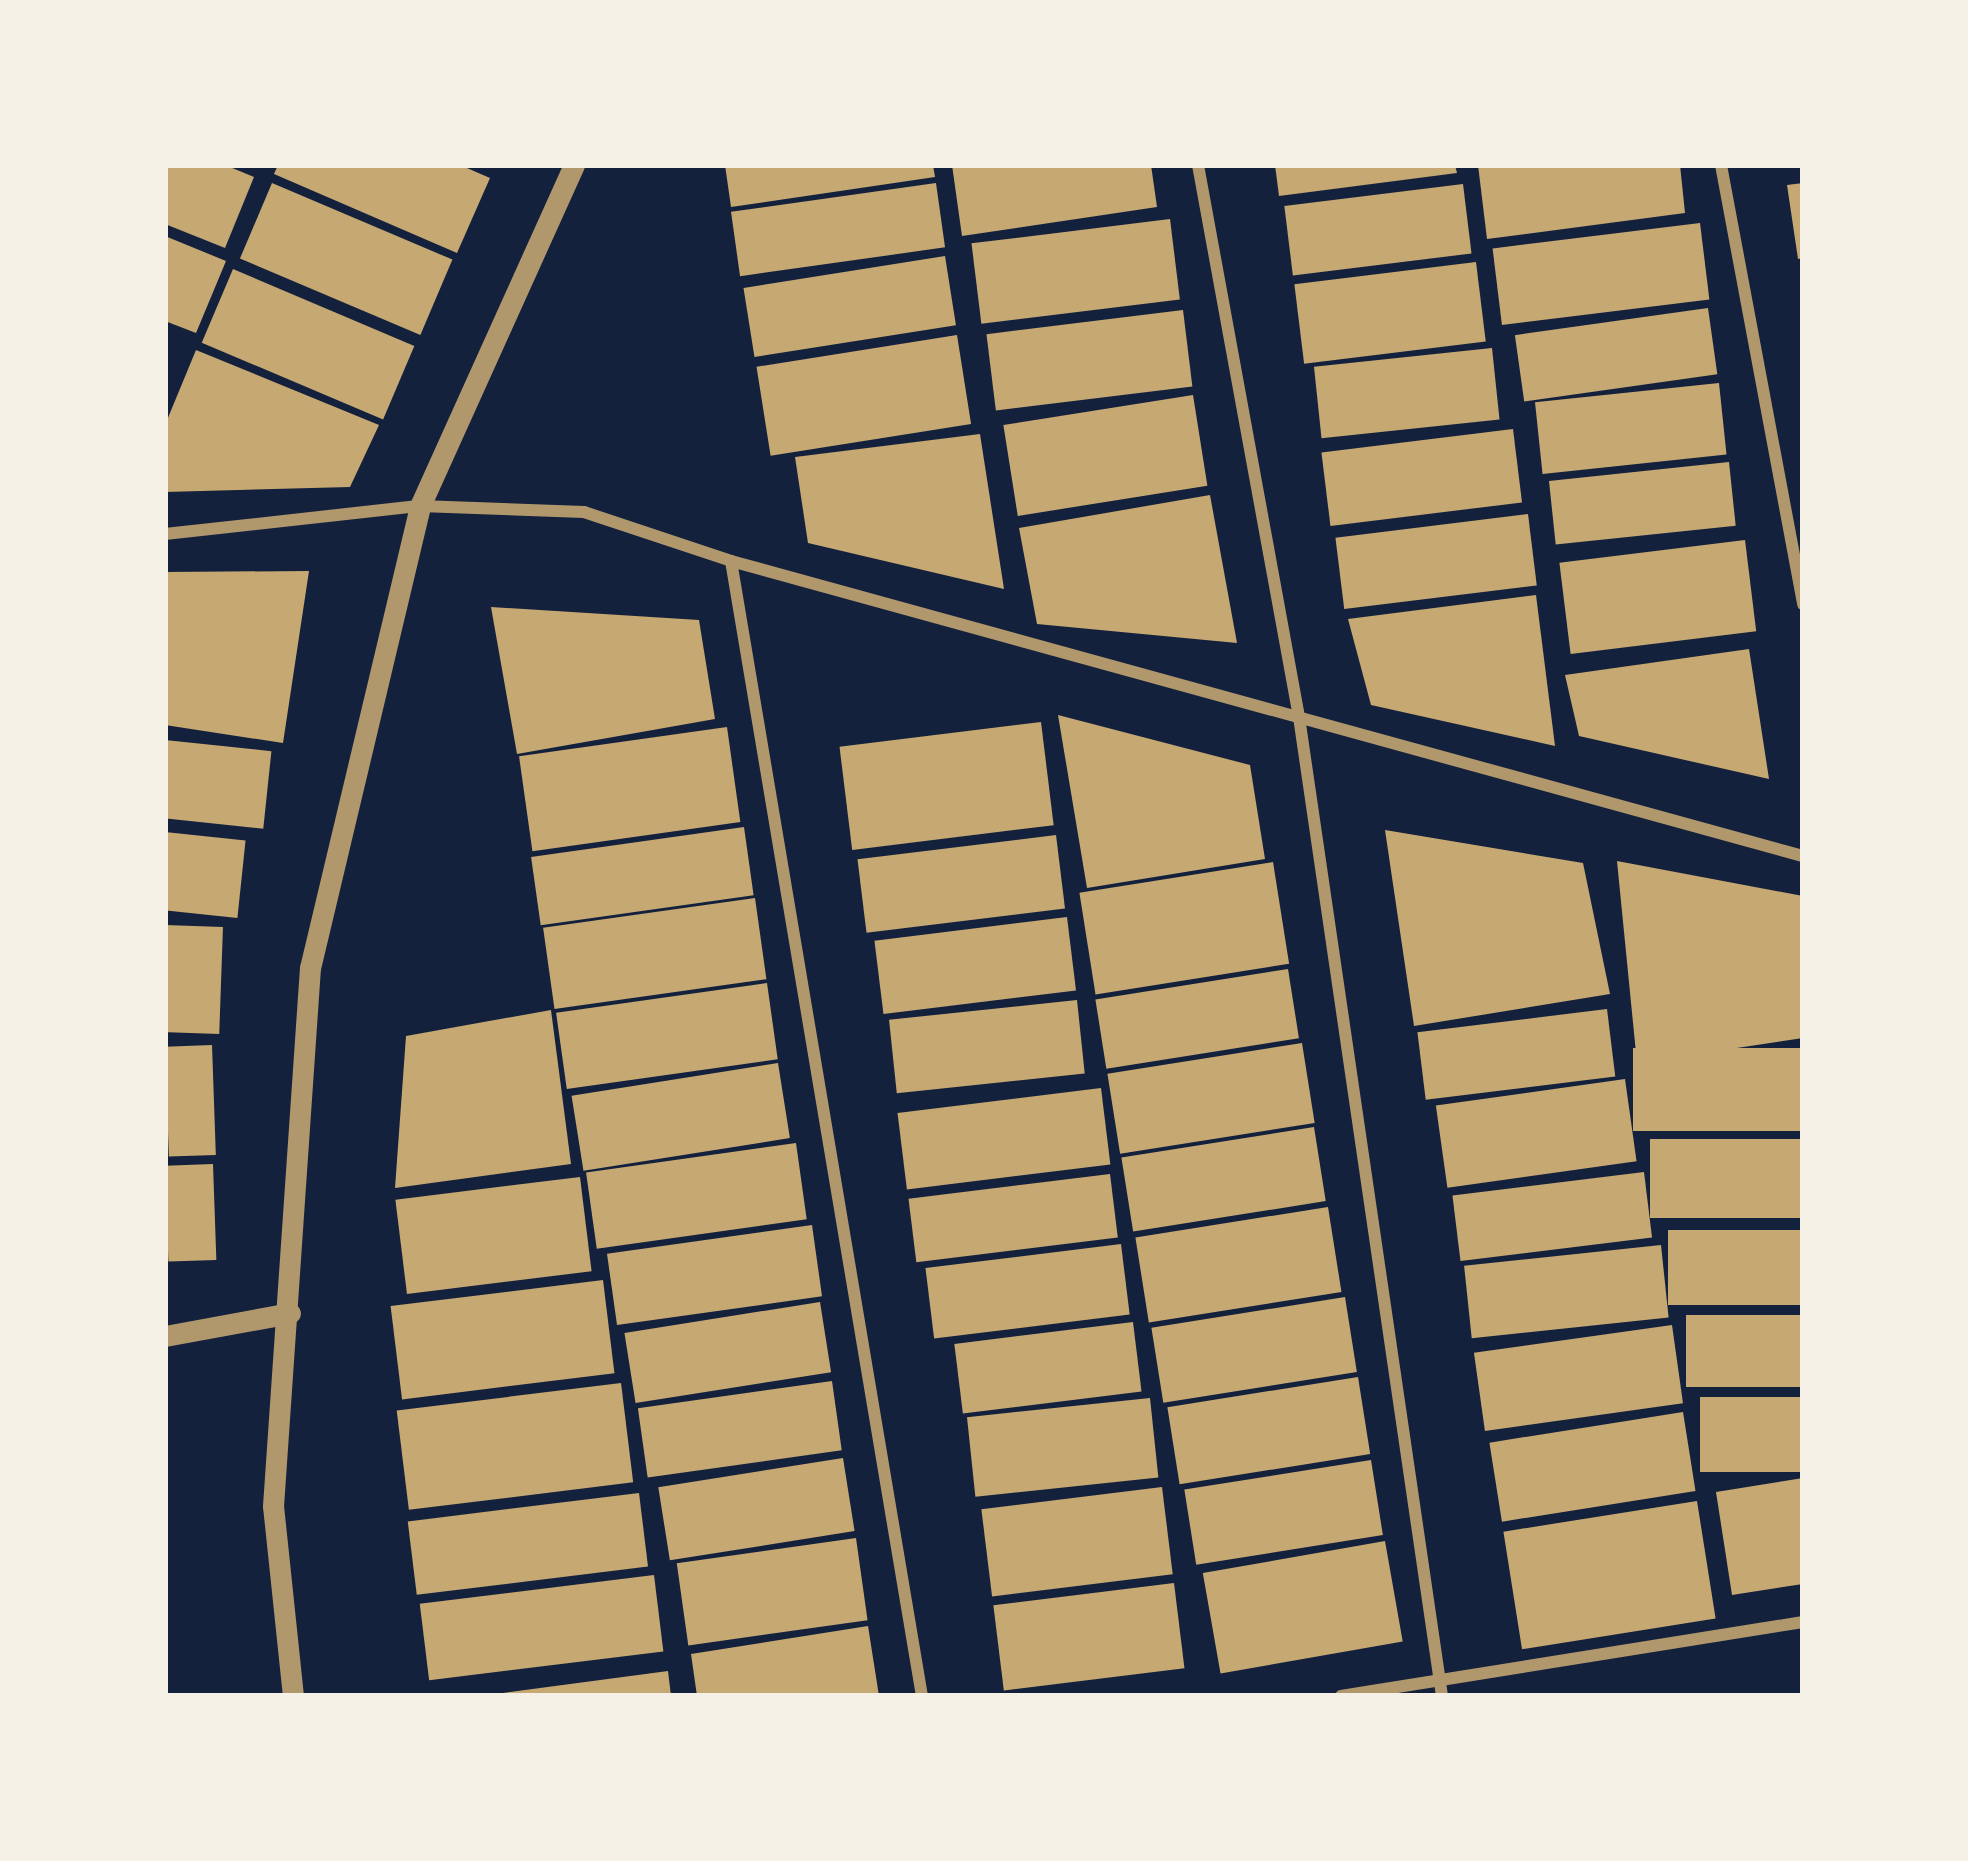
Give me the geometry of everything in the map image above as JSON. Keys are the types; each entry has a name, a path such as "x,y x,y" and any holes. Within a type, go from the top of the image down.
{"street":[{"path":"293,1696 273,1506 290,1313 310,968 358,745 420,506 574,165"},
{"path":"1198,165 1299,717 1442,1696"},
{"path":"1721,165 1803,604"},
{"path":"165,534 420,506 584,512 731,561 1803,856"},
{"path":"731,561 922,1696"},
{"path":"165,1336 290,1313"},
{"path":"1341,1696 1803,1622"}],"building":[{"path":"165,165 225,165 254,177 225,248 165,224"},
{"path":"278,165 460,165 490,178 457,253 274,174"},
{"path":"725,165 933,165 935,177 731,207"},
{"path":"952,165 1151,165 1157,207 962,236"},
{"path":"1275,165 1455,165 1457,173 1279,196"},
{"path":"1478,165 1680,165 1685,213 1487,239"},
{"path":"272,183 452,260 420,335 240,258"},
{"path":"936,183 945,247 740,276 731,212"},
{"path":"1803,183 1803,258 1798,259 1787,185"},
{"path":"1463,184 1472,253 1293,275 1284,206"},
{"path":"1170,219 1180,299 981,324 971,243"},
{"path":"1700,223 1709,299 1502,325 1493,248"},
{"path":"165,236 226,261 196,333 165,321"},
{"path":"945,256 956,325 754,357 744,288"},
{"path":"1476,262 1486,341 1304,364 1294,284"},
{"path":"233,269 414,346 383,420 202,343"},
{"path":"1708,308 1717,374 1524,401 1515,335"},
{"path":"1183,310 1192,386 996,411 986,334"},
{"path":"957,335 971,424 771,456 756,367"},
{"path":"1492,348 1500,420 1322,438 1314,367"},
{"path":"196,350 379,425 350,487 165,492 165,425"},
{"path":"1719,383 1727,455 1543,474 1535,402"},
{"path":"1193,395 1207,486 1018,516 1003,425"},
{"path":"1513,429 1522,502 1330,526 1321,453"},
{"path":"980,434 1004,589 808,543 795,457"},
{"path":"1729,462 1736,526 1556,545 1549,481"},
{"path":"1210,495 1237,643 1037,624 1019,528"},
{"path":"1528,514 1537,585 1344,609 1335,538"},
{"path":"1745,540 1756,631 1571,654 1559,563"},
{"path":"309,571 283,743 165,725 165,572"},
{"path":"1536,595 1555,746 1371,705 1348,619"},
{"path":"491,607 699,620 715,719 517,754"},
{"path":"1749,649 1769,779 1579,736 1565,675"},
{"path":"1058,715 1250,765 1265,859 1087,888"},
{"path":"1041,722 1054,825 852,850 840,747"},
{"path":"727,727 740,822 532,851 519,756"},
{"path":"165,740 271,751 263,829 165,818"},
{"path":"744,827 754,895 541,925 531,857"},
{"path":"1385,830 1583,863 1610,994 1414,1026"},
{"path":"165,832 246,840 237,918 165,910"},
{"path":"1056,835 1065,908 867,933 857,859"},
{"path":"1617,861 1803,896 1803,1038 1637,1063"},
{"path":"1273,862 1289,964 1096,994 1079,893"},
{"path":"755,898 766,979 554,1009 543,928"},
{"path":"1067,917 1076,990 883,1014 874,941"},
{"path":"165,925 223,927 219,1034 165,1032"},
{"path":"1288,969 1299,1038 1106,1069 1095,1000"},
{"path":"767,983 778,1059 567,1089 556,1013"},
{"path":"1077,1000 1085,1074 897,1093 889,1020"},
{"path":"1607,1009 1615,1076 1426,1100 1417,1032"},
{"path":"551,1010 571,1164 395,1188 406,1036"},
{"path":"1302,1043 1315,1123 1120,1154 1107,1074"},
{"path":"212,1045 216,1155 169,1157 165,1047"},
{"path":"1633,1048 1803,1048 1803,1131 1633,1131"},
{"path":"778,1063 790,1138 583,1171 572,1096"},
{"path":"1625,1079 1637,1161 1447,1188 1436,1106"},
{"path":"1101,1088 1110,1164 907,1189 898,1113"},
{"path":"1314,1127 1326,1201 1133,1232 1121,1158"},
{"path":"1650,1139 1803,1139 1803,1218 1650,1218"},
{"path":"796,1143 807,1219 597,1249 586,1173"},
{"path":"213,1164 216,1260 168,1262 165,1166"},
{"path":"1644,1172 1652,1238 1460,1261 1452,1196"},
{"path":"1110,1174 1118,1238 916,1262 909,1199"},
{"path":"580,1177 592,1271 407,1294 395,1200"},
{"path":"1328,1207 1341,1292 1149,1322 1135,1238"},
{"path":"812,1225 822,1296 617,1325 607,1254"},
{"path":"1668,1230 1803,1230 1803,1305 1668,1305"},
{"path":"1121,1244 1130,1314 934,1338 925,1268"},
{"path":"1661,1245 1669,1318 1472,1338 1464,1266"},
{"path":"603,1280 614,1373 402,1399 391,1306"},
{"path":"1345,1297 1357,1372 1163,1403 1151,1328"},
{"path":"820,1302 831,1372 636,1403 624,1333"},
{"path":"1686,1315 1803,1315 1803,1387 1686,1387"},
{"path":"1133,1322 1142,1391 963,1413 954,1344"},
{"path":"1672,1325 1683,1403 1485,1431 1474,1353"},
{"path":"1358,1377 1370,1454 1180,1484 1167,1407"},
{"path":"832,1381 842,1450 648,1478 638,1408"},
{"path":"621,1383 633,1482 409,1510 397,1411"},
{"path":"1700,1397 1803,1397 1803,1472 1700,1472"},
{"path":"1150,1398 1158,1478 975,1497 967,1417"},
{"path":"1683,1412 1696,1491 1502,1522 1489,1443"},
{"path":"843,1458 855,1531 670,1560 658,1487"},
{"path":"1371,1460 1383,1535 1196,1565 1184,1490"},
{"path":"1803,1478 1803,1584 1732,1595 1716,1492"},
{"path":"1162,1487 1173,1574 992,1597 981,1509"},
{"path":"639,1493 648,1566 417,1595 408,1521"},
{"path":"1697,1501 1716,1619 1522,1649 1503,1532"},
{"path":"856,1538 868,1620 688,1645 677,1563"},
{"path":"1385,1541 1403,1641 1221,1674 1203,1573"},
{"path":"654,1575 663,1651 429,1680 420,1604"},
{"path":"1174,1583 1184,1668 1004,1691 993,1605"},
{"path":"868,1626 879,1696 697,1696 691,1654"},
{"path":"668,1671 671,1696 503,1696 503,1693"}]}
